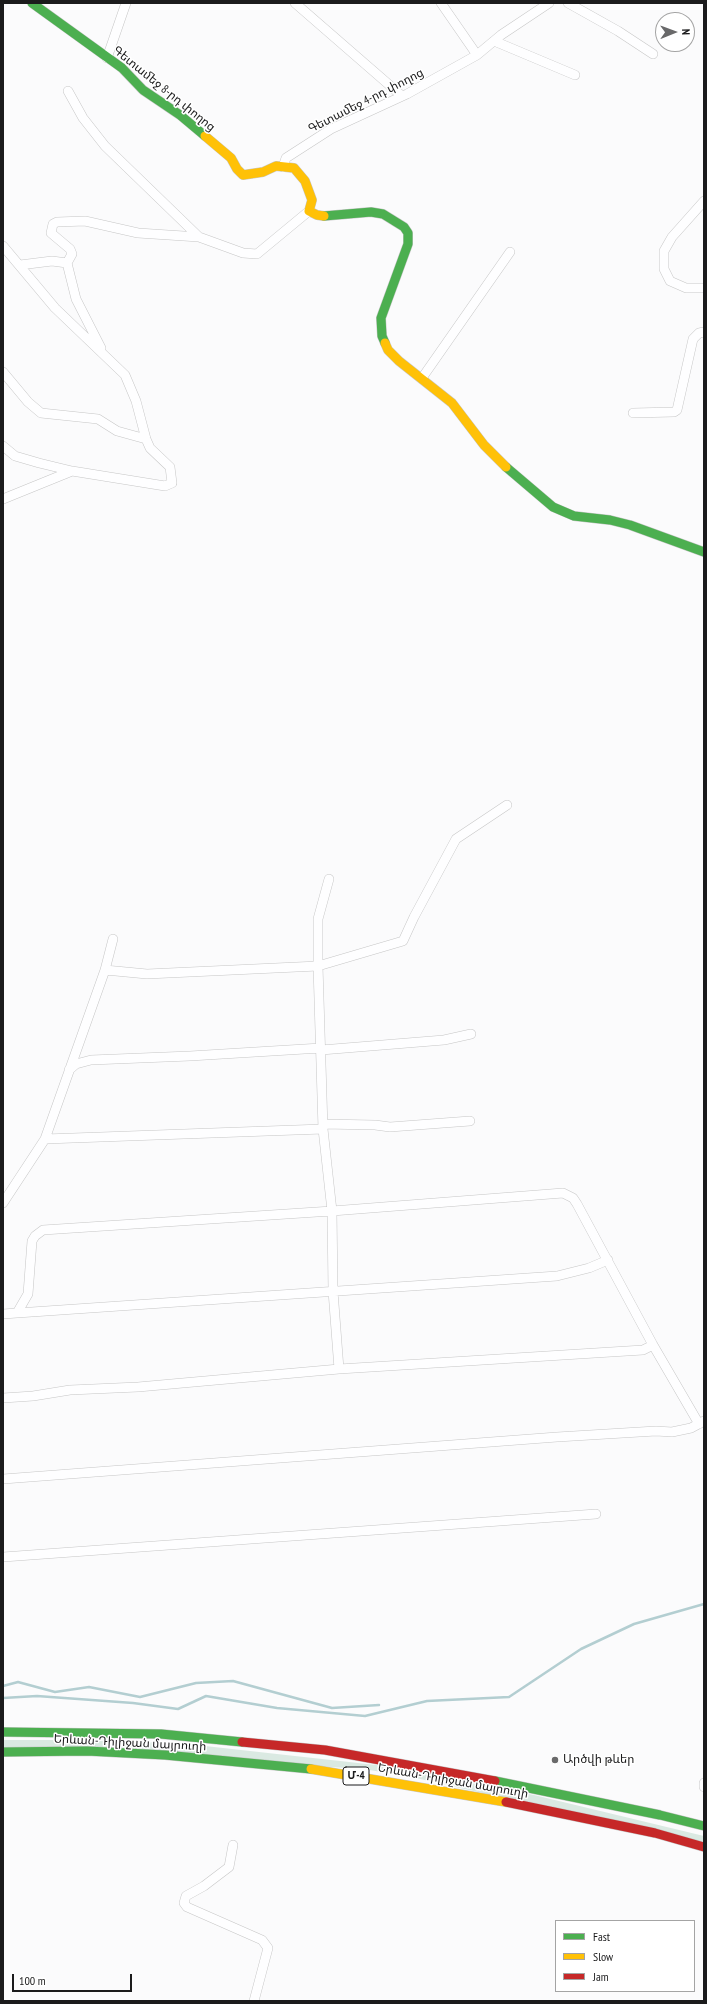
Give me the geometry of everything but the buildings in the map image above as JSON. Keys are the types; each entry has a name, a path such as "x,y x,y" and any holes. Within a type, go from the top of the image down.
{"main road":[{"name":"Գետամեջ 8-րդ փողոց","path":"32,3 122,68 143,90 180,115 231,158 237,169 244,175 263,172 276,166 283,167"},
{"path":"283,167 294,168 305,181 312,200 309,211 317,215 328,216 360,212 383,214 397,221 408,233 408,244 385,303 380,329 388,350 399,361 452,403 484,445 509,470 553,506 574,516 610,520 630,525 704,552"},
{"name":"Երևան-Դիլիջան մայրուղի","path":"3,1732 161,1734 325,1750 513,1784 660,1815 704,1826"},
{"name":"Երևան-Դիլիջան մայրուղի","path":"3,1752 87,1751 165,1755 322,1770 510,1803 655,1833 704,1846"}],"street":[{"path":"107,58 126,3"},
{"path":"295,3 402,96"},
{"path":"441,3 477,55"},
{"name":"Գետամեջ 4-րդ փողոց","path":"283,167 286,158 331,129 402,96 477,55 494,41 549,3"},
{"path":"568,3 618,31 652,54"},
{"path":"494,41 575,75"},
{"path":"68,91 83,118 105,146 199,237"},
{"path":"704,201 672,237 664,251 664,269 670,281 686,288 704,288"},
{"path":"104,354 76,299 67,263 72,254 70,249 51,233 51,226 56,222 85,221 138,233 199,237 243,253 257,254 309,211"},
{"path":"3,246 55,308 125,375 136,401 146,439 150,448 170,467 172,483 165,486 72,471 15,456 3,446"},
{"path":"422,378 510,252"},
{"path":"20,265 52,261 67,263"},
{"path":"633,413 674,412 678,410 693,339 699,333 704,332"},
{"path":"3,372 28,402 41,413 98,418 117,431 146,439"},
{"path":"3,499 72,471"},
{"path":"105,970 146,974 318,966 403,941 414,917 456,839 507,805"},
{"path":"329,879 318,919 318,966 323,1127 332,1211 333,1291 339,1369"},
{"path":"3,1203 45,1139 105,970 114,939"},
{"path":"69,1070 76,1064 91,1060 205,1056 321,1049 444,1040 471,1034"},
{"path":"45,1139 376,1125 390,1127 470,1121"},
{"path":"3,1479 549,1437 656,1431 672,1432 691,1428 702,1423 654,1345 577,1204 573,1198 563,1193 332,1211 43,1230 35,1236 32,1242 28,1294 17,1313"},
{"path":"3,1314 557,1276 589,1268 608,1260"},
{"path":"3,1398 33,1396 70,1390 138,1387 339,1369 643,1350 654,1345"},
{"path":"3,1557 596,1514"},
{"path":"233,1845 229,1867 204,1886 186,1896 184,1903 187,1907 262,1940 268,1948 254,2001"}],"shaded area":[{"path":"3,1740 178,1743 376,1765 534,1795 704,1836 704,1843 407,1776 363,1769 3,1747"}],"waterway":[{"path":"3,1698 37,1696 133,1703 178,1709 206,1696 277,1708 365,1716 427,1701 509,1697 581,1649 634,1624 704,1604"},
{"path":"3,1686 18,1682 55,1692 89,1687 140,1697 196,1683 233,1681 332,1708 379,1705"}],"traffic: fast":[{"path":"32,3 122,68 143,90 180,115 205,136"},
{"path":"324,216 371,212 383,214 404,227 408,233 408,244 381,318 382,336 385,343"},
{"path":"506,467 553,507 574,516 610,520 630,525 704,552"},
{"path":"3,1732 161,1734 242,1742"},
{"path":"3,1752 87,1751 165,1755 311,1769"},
{"path":"495,1781 660,1815 704,1826"}],"traffic: slow":[{"path":"205,136 231,158 237,169 243,175 263,172 276,166 294,168 305,181 312,200 309,211 317,215 324,216"},
{"path":"385,343 388,350 399,361 452,403 484,445 506,467"},
{"path":"311,1769 506,1802"}],"traffic: jam":[{"path":"242,1742 325,1750 495,1781"},
{"path":"506,1802 655,1833 704,1847"}],"place":[{"name":"Արծվի թևեր","path":"555,1760"}]}
